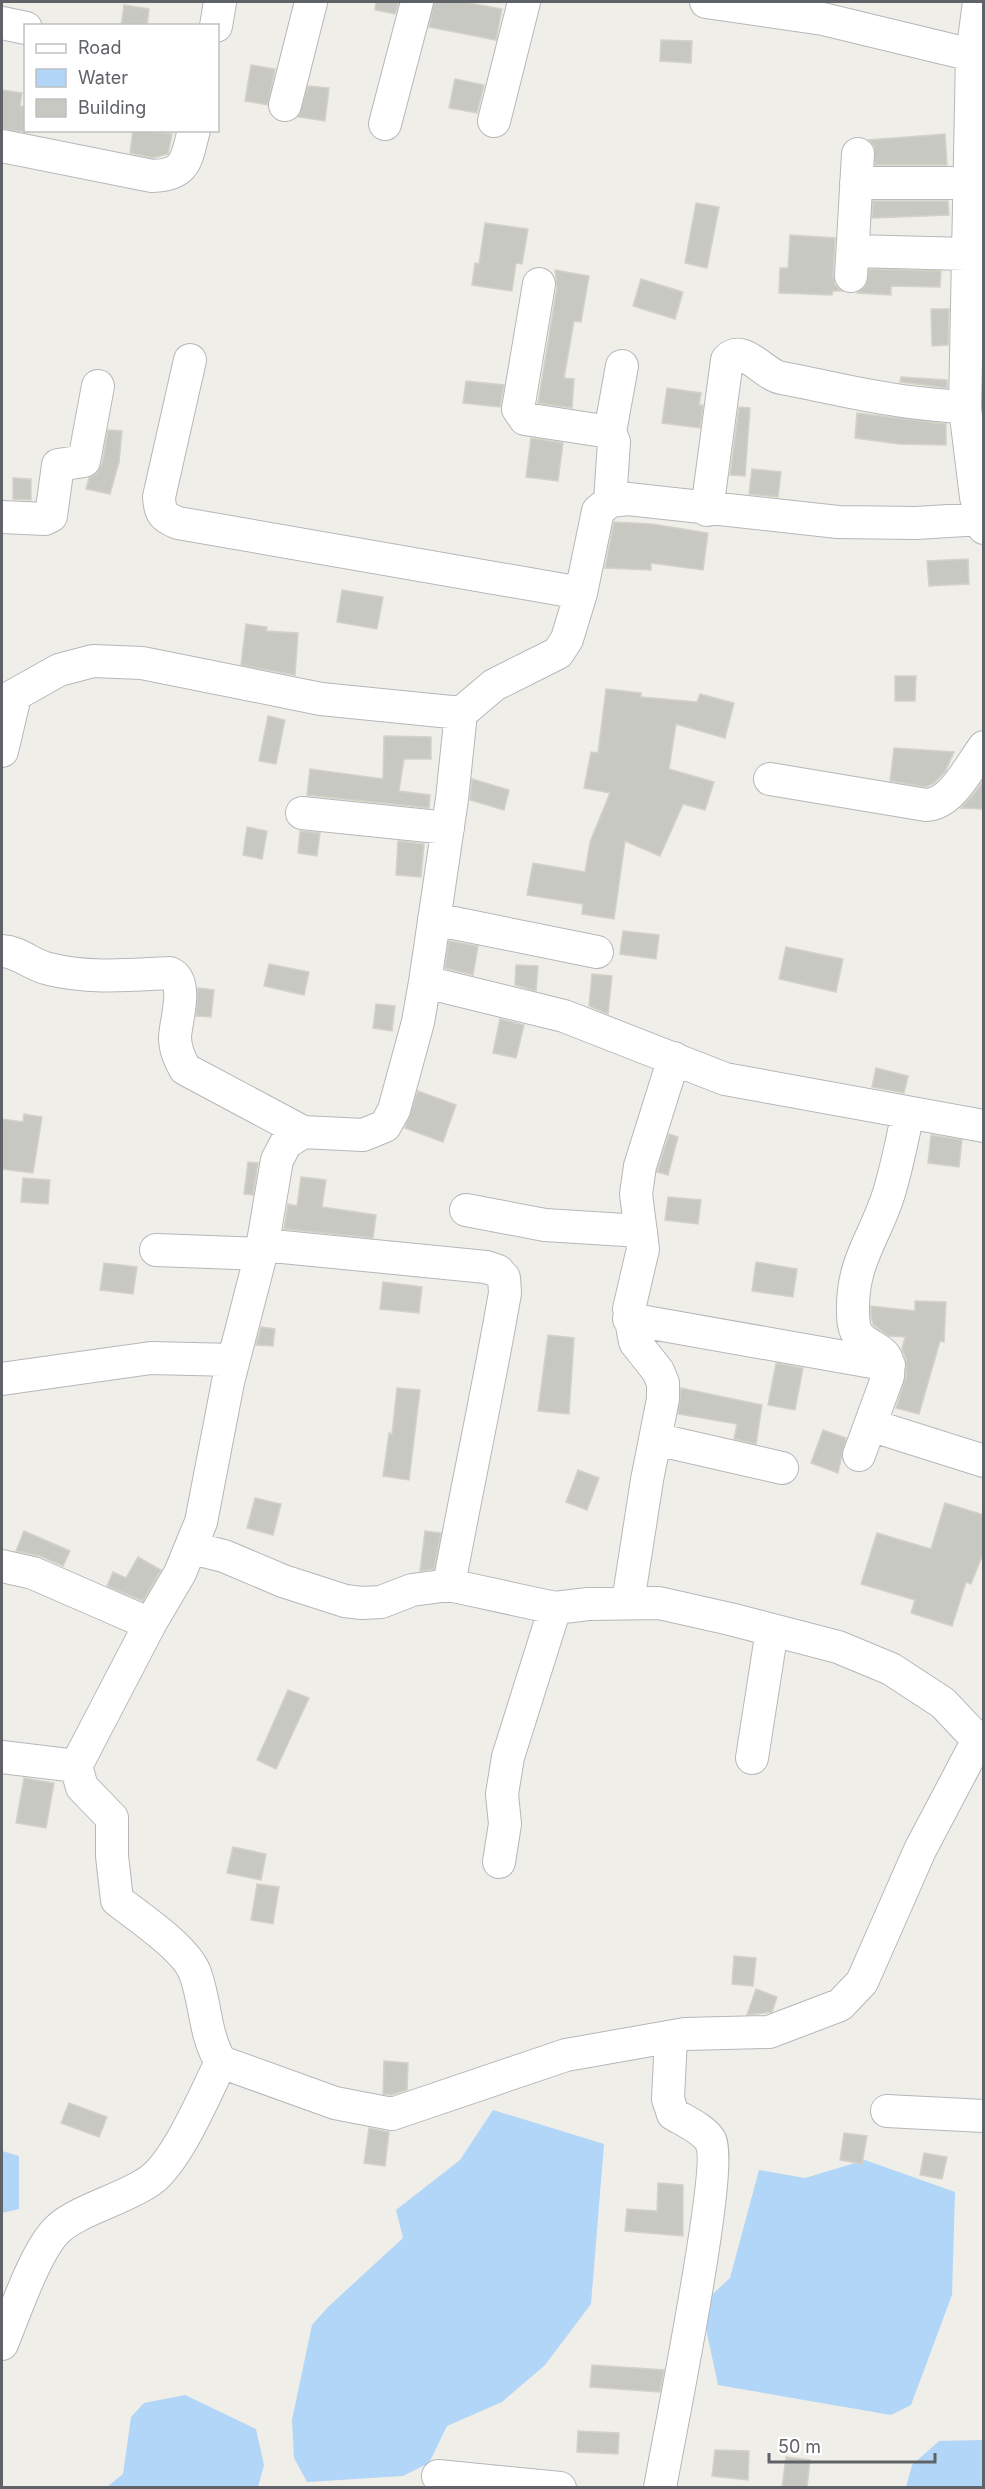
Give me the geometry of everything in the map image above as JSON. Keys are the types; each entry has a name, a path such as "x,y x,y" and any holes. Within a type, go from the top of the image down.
{"street":[{"path":"216,24 220,2"},
{"path":"285,105 311,2"},
{"path":"385,124 417,2"},
{"path":"494,121 524,2"},
{"path":"706,2 823,19 972,55"},
{"path":"2,951 16,954 30,963 47,969 72,974 94,976 170,973 176,976 180,984 175,1039 178,1057 185,1069 303,1132 363,1135 385,1126 390,1120 418,1022 448,828 461,713 494,685 558,653 567,639 581,593 598,511 610,501 628,499 707,510 838,522 982,524 977,460 965,408 976,292 967,254 972,55 979,2"},
{"path":"2,23 24,28"},
{"path":"2,146 152,176 170,176 185,165 193,132"},
{"path":"950,183 857,169 852,264 967,254"},
{"path":"539,284 518,401 520,414 525,419 610,432"},
{"path":"707,510 721,397 727,360 731,355 749,357 776,377 894,400 965,408"},
{"path":"190,360 159,497 160,510 165,518 178,523 581,593"},
{"path":"610,501 614,442 610,432 622,366"},
{"path":"2,517 45,519 51,516 58,465 84,461 98,386"},
{"path":"2,751 8,699 59,669 93,661 142,663 321,699 461,713"},
{"path":"770,779 926,805 938,804 946,798 984,747"},
{"path":"302,813 448,828"},
{"path":"434,919 597,952"},
{"path":"425,982 564,1016 725,1079 984,1126"},
{"path":"628,1602 663,1399 663,1383 658,1371 635,1342 629,1319 629,1309 643,1249 636,1194 640,1166 674,1058"},
{"path":"859,1455 888,1376 889,1365 886,1356 859,1336 854,1326 853,1288 859,1264 888,1195 908,1113"},
{"path":"191,1548 224,1556 283,1581 345,1600 381,1602 412,1590 449,1585 555,1608 628,1602 659,1603 772,1630 838,1647 891,1669 944,1703 981,1741 920,1850 876,1952 853,1994 840,2005 769,2032 671,2037 566,2055 392,2114 335,2103 221,2062 212,2049 195,1971 181,1953 117,1900 112,1856 112,1818 82,1787 76,1766 150,1624 180,1573 201,1522 233,1360 261,1250 277,1160 286,1143 303,1132"},
{"path":"466,1210 546,1225 641,1231"},
{"path":"156,1250 261,1250 486,1267 498,1271 504,1278 505,1293 481,1430 449,1585"},
{"path":"629,1319 889,1365"},
{"path":"2,1379 151,1358 233,1360"},
{"path":"870,1425 984,1461"},
{"path":"655,1439 782,1468"},
{"path":"2,1566 33,1573 150,1624"},
{"path":"499,1862 506,1824 502,1794 508,1757 555,1608"},
{"path":"752,1758 772,1630"},
{"path":"2,1757 76,1766"},
{"path":"660,2487 706,2228 714,2160 710,2140 692,2125 673,2114 668,2099 671,2037"},
{"path":"2,2343 43,2251 58,2229 153,2179 169,2161 198,2110 221,2062"},
{"path":"887,2111 984,2116"},
{"path":"438,2476 560,2487"}],"water":[{"path":"493,2110 604,2144 591,2304 545,2365 502,2402 447,2426 429,2463 403,2476 307,2482 294,2458 292,2420 312,2325 328,2307 403,2238 396,2210 460,2160"},
{"path":"2,2151 19,2156 19,2209 2,2213"},
{"path":"865,2160 955,2192 952,2295 911,2405 891,2415 718,2385 701,2305 730,2278 759,2170 805,2178"},
{"path":"185,2395 256,2429 264,2465 258,2487 107,2487 123,2474 131,2417 144,2403"},
{"path":"983,2440 983,2487 906,2487 912,2465 939,2441"}],"building":[{"path":"376,2 399,2 395,14 375,10"},
{"path":"434,2 464,2 502,9 496,40 429,27"},
{"path":"124,5 149,9 147,24 121,24"},
{"path":"661,40 692,41 691,63 660,61"},
{"path":"251,65 275,69 268,105 245,101"},
{"path":"455,79 484,85 477,113 449,108"},
{"path":"308,86 329,88 325,121 298,117"},
{"path":"2,90 22,93 20,106 24,107 24,132 2,129"},
{"path":"133,132 172,134 168,154 153,158 130,153"},
{"path":"945,134 947,165 875,165 874,146 869,140"},
{"path":"873,201 948,201 949,215 872,218"},
{"path":"696,203 719,207 707,268 685,263"},
{"path":"485,223 528,229 522,264 516,263 512,291 472,285 475,263 479,264"},
{"path":"790,235 835,238 833,276 835,285 842,291 833,291 832,295 779,293 780,268 788,268"},
{"path":"869,269 941,271 940,287 891,286 891,295 857,293 866,285"},
{"path":"555,270 589,276 581,322 574,321 564,378 574,379 572,408 538,403 557,287"},
{"path":"641,279 683,292 675,319 633,306"},
{"path":"931,309 949,309 948,345 932,346"},
{"path":"901,377 947,380 947,388 900,382"},
{"path":"466,381 504,385 500,407 463,403"},
{"path":"667,388 701,393 699,405 703,405 700,428 662,423"},
{"path":"739,407 750,408 745,476 730,475"},
{"path":"857,413 946,424 946,445 899,444 855,438"},
{"path":"108,430 122,431 119,462 110,494 86,489 89,478 97,473 102,464"},
{"path":"531,438 563,443 558,481 526,477"},
{"path":"752,469 781,472 778,497 749,494"},
{"path":"13,478 31,479 31,500 13,499"},
{"path":"614,522 652,524 708,533 703,570 651,563 651,570 605,568"},
{"path":"968,559 969,584 929,586 927,561"},
{"path":"342,590 383,597 377,629 337,622"},
{"path":"246,624 267,627 266,631 298,633 295,675 241,665"},
{"path":"895,676 916,676 915,701 895,701"},
{"path":"606,689 641,693 641,697 697,702 700,694 734,703 725,738 676,724 669,769 714,782 705,810 683,804 660,856 625,841 614,919 582,914 583,904 527,895 533,863 585,872 590,842 610,793 584,788 591,752 598,753"},
{"path":"268,716 285,720 276,764 259,761"},
{"path":"384,736 431,737 431,759 404,759 399,791 430,795 429,808 307,795 310,769 383,779"},
{"path":"894,748 954,752 945,772 934,783 926,787 890,781"},
{"path":"472,779 509,790 504,810 470,800"},
{"path":"984,780 984,809 961,808 973,795"},
{"path":"247,827 267,831 262,859 243,855"},
{"path":"300,831 320,833 317,856 298,853"},
{"path":"398,841 424,844 421,877 396,875"},
{"path":"623,931 659,935 656,959 620,954"},
{"path":"449,941 478,946 473,975 445,968"},
{"path":"786,947 843,959 836,992 779,979"},
{"path":"269,964 309,972 304,995 264,986"},
{"path":"516,965 538,966 536,991 515,985"},
{"path":"592,974 612,976 608,1014 589,1006"},
{"path":"198,988 214,990 211,1017 196,1016"},
{"path":"376,1004 395,1006 392,1031 373,1028"},
{"path":"500,1019 524,1025 516,1058 493,1053"},
{"path":"876,1068 908,1076 904,1093 872,1087"},
{"path":"418,1091 456,1105 443,1142 405,1128"},
{"path":"24,1114 42,1117 33,1173 2,1169 2,1119 23,1122"},
{"path":"669,1134 678,1137 668,1175 657,1172"},
{"path":"931,1135 962,1140 959,1167 928,1163"},
{"path":"248,1162 258,1163 253,1195 244,1194"},
{"path":"301,1177 326,1180 322,1207 376,1215 373,1238 284,1229 288,1204 297,1206"},
{"path":"23,1178 50,1180 48,1204 21,1202"},
{"path":"668,1197 701,1200 698,1224 665,1220"},
{"path":"756,1262 797,1269 793,1297 752,1291"},
{"path":"104,1263 137,1267 133,1294 100,1290"},
{"path":"383,1282 422,1287 419,1313 380,1309"},
{"path":"915,1301 946,1302 944,1342 940,1341 919,1414 896,1408 906,1377 906,1359 902,1349 905,1337 889,1336 873,1324 871,1316 871,1306 915,1311"},
{"path":"261,1327 275,1329 273,1346 256,1345"},
{"path":"548,1335 574,1338 569,1414 538,1411"},
{"path":"776,1363 803,1368 795,1410 768,1405"},
{"path":"397,1388 420,1390 409,1480 383,1476 389,1433 392,1434"},
{"path":"681,1388 762,1405 756,1444 734,1439 737,1424 678,1414"},
{"path":"823,1430 846,1438 838,1473 811,1463"},
{"path":"578,1470 599,1478 587,1510 566,1502"},
{"path":"255,1498 281,1504 273,1535 247,1528"},
{"path":"945,1503 984,1515 984,1551 971,1584 966,1582 952,1626 911,1613 915,1600 861,1584 877,1533 931,1549"},
{"path":"24,1531 70,1551 63,1566 40,1556 16,1551"},
{"path":"425,1531 441,1533 434,1569 420,1571"},
{"path":"138,1557 161,1570 143,1601 107,1586 113,1572 126,1578"},
{"path":"288,1690 309,1698 276,1769 257,1760"},
{"path":"24,1778 54,1783 46,1828 16,1823"},
{"path":"233,1847 266,1854 261,1880 227,1873"},
{"path":"257,1884 279,1887 273,1924 251,1920"},
{"path":"734,1956 756,1958 753,1986 732,1984"},
{"path":"756,1989 777,1997 772,2012 747,2015"},
{"path":"384,2061 408,2063 407,2090 391,2095 383,2094"},
{"path":"69,2103 107,2117 99,2137 61,2123"},
{"path":"369,2128 389,2132 385,2166 364,2163"},
{"path":"844,2133 867,2136 862,2164 840,2160"},
{"path":"924,2153 947,2157 942,2179 920,2175"},
{"path":"658,2183 683,2185 683,2236 625,2231 627,2209 657,2211"},
{"path":"592,2365 664,2370 660,2392 590,2387"},
{"path":"578,2431 619,2433 618,2454 577,2452"},
{"path":"715,2450 749,2451 748,2480 712,2476"},
{"path":"786,2457 810,2460 807,2487 782,2487"}]}
